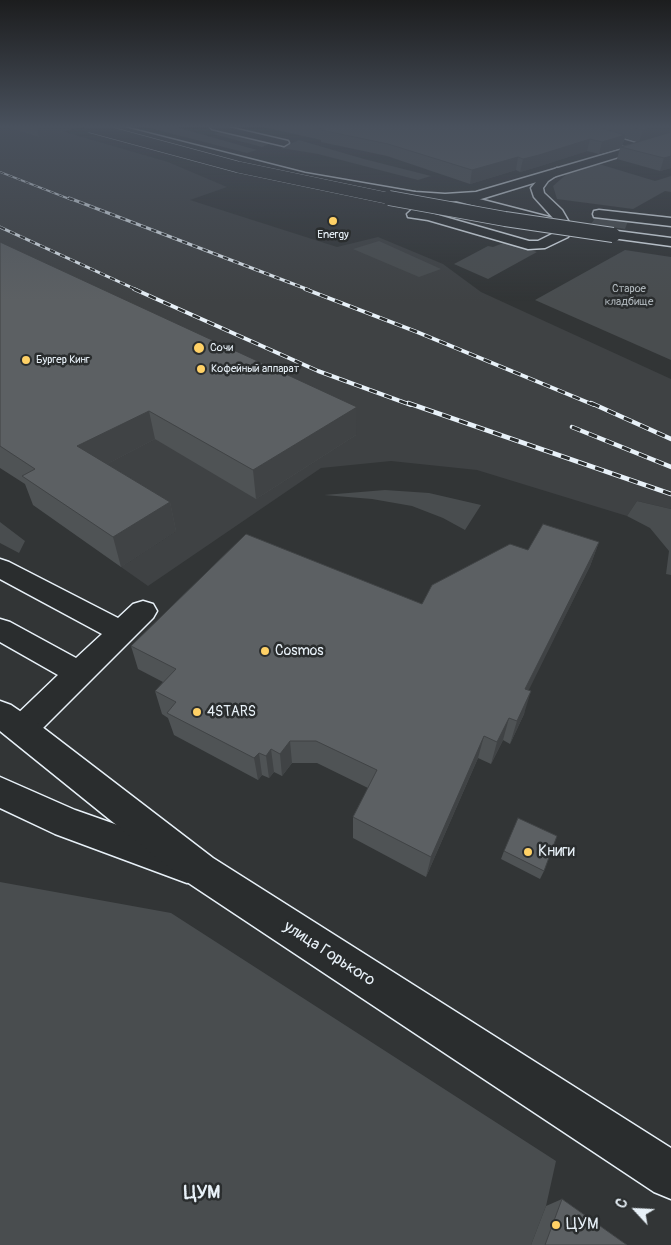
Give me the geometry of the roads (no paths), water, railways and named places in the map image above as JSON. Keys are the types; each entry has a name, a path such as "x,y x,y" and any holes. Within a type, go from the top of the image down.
{"main road":[{"path":"272,185 341,200 463,222 536,230 613,235"},
{"path":"325,185 441,208 613,235 671,242"},
{"path":"355,185 415,196 445,198 477,196 512,185"},
{"path":"399,185 573,211"},
{"path":"415,196 424,202 424,205 413,214 430,216 528,245 540,245 563,234 566,230 557,214 538,194 537,188 539,185"},
{"path":"460,198 564,225"},
{"path":"594,214 671,222"},
{"path":"0,568 121,632"},
{"path":"11,722 78,673 142,611"},
{"path":"0,629 78,673"},
{"name":"улица Горького","path":"11,722 200,870 671,1175"},
{"path":"0,792 67,824 200,870"}],"railway":[{"path":"34,185 72,200"},
{"path":"69,198 309,290"},
{"path":"0,227 137,290"},
{"path":"134,289 318,371 411,405"},
{"path":"305,289 417,332 594,405"},
{"path":"408,403 671,494"},
{"path":"591,403 671,439"},
{"path":"572,427 671,467"}],"place":[{"name":"Energy","path":"333,221"},
{"name":"Сочи","path":"199,348"},
{"name":"Бургер Кинг","path":"26,360"},
{"name":"Кофейный аппарат","path":"201,369"},
{"name":"Cosmos","path":"265,651"},
{"name":"4STARS","path":"197,712"},
{"name":"Книги","path":"528,852"},
{"name":"ЦУМ","path":"556,1225"}],"district":[{"name":"ЦУМ","path":"202,1193"}],"park label":[{"name":"Старое кладбище","path":"629,295"}]}
